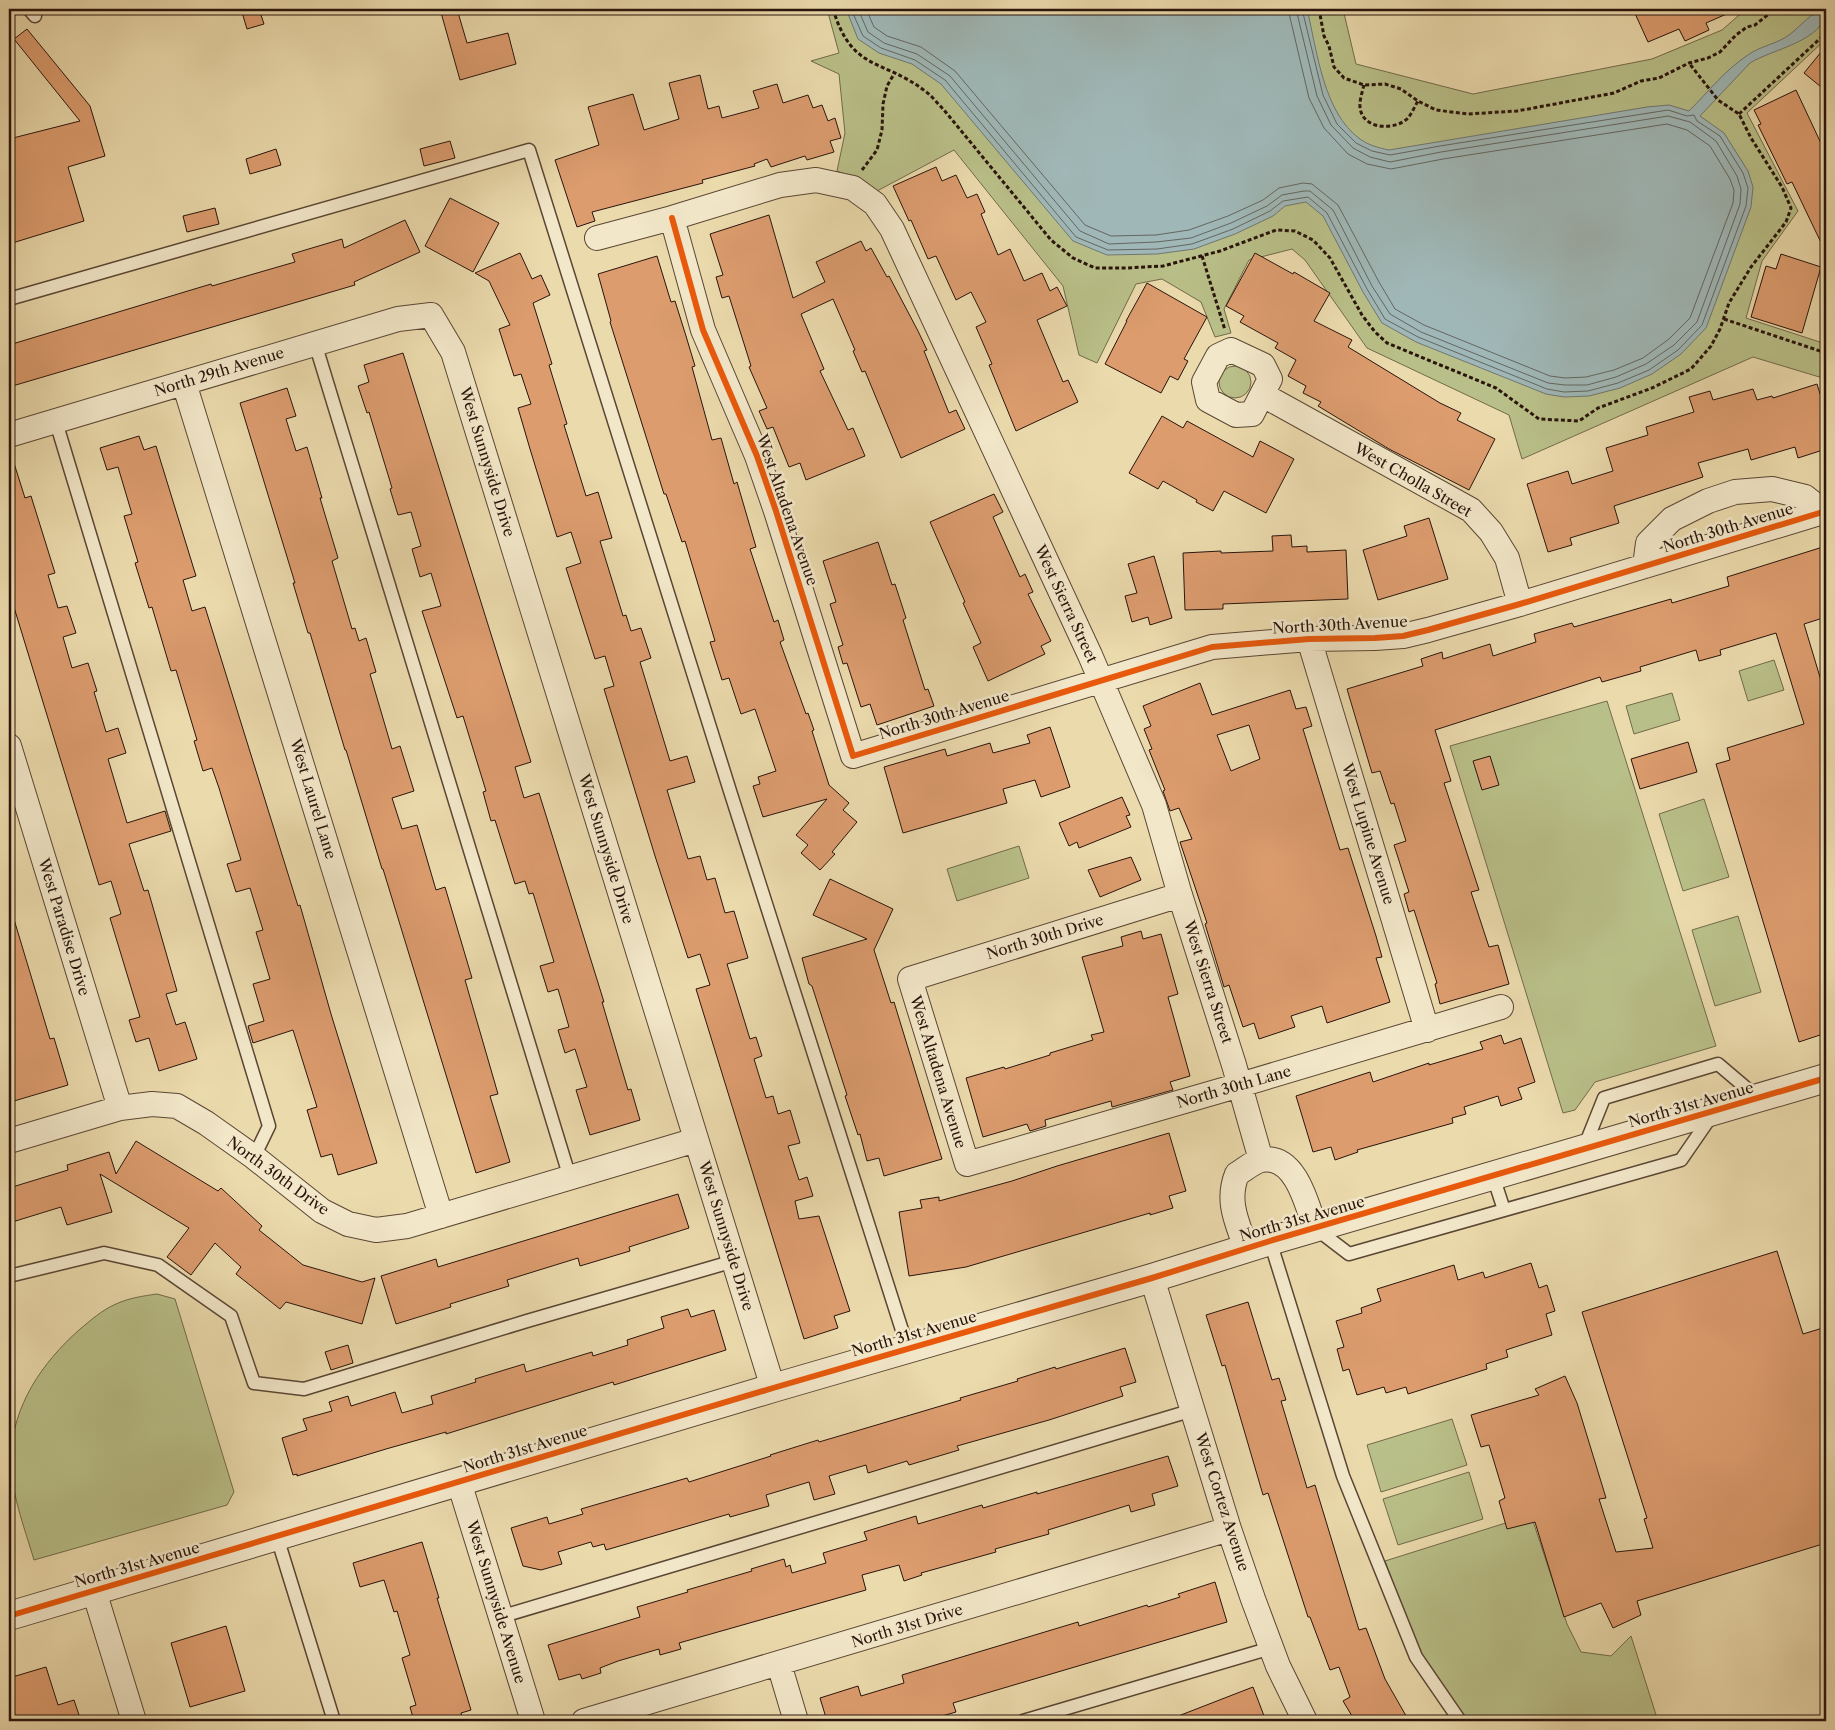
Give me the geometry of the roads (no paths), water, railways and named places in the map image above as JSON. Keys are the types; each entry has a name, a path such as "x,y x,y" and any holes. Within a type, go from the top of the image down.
{"street":[{"name":"West Sierra Street","path":"672,218 780,185 816,180 853,188 875,204 892,229 1102,682 1154,805 1180,895 1240,1085 1261,1160"},
{"path":"597,238 672,218"},
{"name":"West Altadena Avenue","path":"672,218 703,330 733,397 767,484 853,756"},
{"name":"North 29th Avenue","path":"9,435 398,319 431,315"},
{"name":"West Sunnyside Drive","path":"431,315 453,352 773,1388"},
{"path":"1230,350 1264,365 1270,378 1263,395 1252,414 1236,415 1208,400 1204,382 1218,356 1230,350"},
{"name":"West Laurel Lane","path":"184,383 441,1216"},
{"name":"West Cholla Street","path":"1263,395 1471,510 1491,532 1507,558 1520,604"},
{"name":"North 30th Avenue","path":"1645,566 1648,543 1672,519 1708,501 1735,492 1772,489 1805,496 1825,511"},
{"name":"North 30th Avenue","path":"853,756 1102,682 1212,647 1309,638 1403,636 1520,604 1825,511"},
{"name":"West Lupine Avenue","path":"1309,638 1427,1030"},
{"name":"West Paradise Drive","path":"9,746 120,1108"},
{"name":"North 30th Drive","path":"910,979 1180,895"},
{"name":"West Altadena Avenue","path":"910,979 966,1164"},
{"name":"North 30th Lane","path":"966,1164 1501,1007"},
{"name":"North 31st Avenue","path":"9,1616 908,1348 1152,1278 1315,1228 1826,1078"},
{"name":"North 30th Drive","path":"9,1140 120,1108 152,1104 177,1106 206,1123 254,1157 322,1211 348,1224 376,1230 407,1226 696,1140"},
{"path":"1258,1245 1233,1210 1232,1187 1237,1174 1261,1160 1279,1161 1292,1172 1305,1197 1315,1228"},
{"name":"West Cortez Avenue","path":"1152,1278 1229,1528 1271,1648 1305,1721"},
{"name":"West Sunnyside Avenue","path":"459,1482 533,1721"},
{"name":"North 31st Drive","path":"584,1721 1229,1528"},
{"path":"94,1591 134,1721"},
{"path":"779,1664 796,1721"}],"lane":[{"path":"9,299 529,150 724,772 908,1348"},
{"path":"315,343 570,1178"},
{"path":"56,422 269,1126 254,1157"},
{"path":"1583,1149 1604,1098 1718,1064 1758,1098"},
{"path":"1315,1228 1349,1254 1680,1160 1715,1111"},
{"path":"1494,1176 1504,1210"},
{"path":"1258,1245 1342,1476 1416,1657 1460,1721"},
{"path":"9,1276 104,1253 158,1265 231,1316 254,1383 304,1389 734,1261"},
{"path":"500,1617 1193,1410"},
{"path":"278,1537 334,1721"},
{"path":"1023,1721 1271,1648"}],"water":[{"path":"846,9 1307,9 1323,79 1338,113 1360,139 1366,143 1389,150 1647,107 1669,105 1689,111 1740,61 1758,49 1784,38 1812,15 1826,9 1824,20 1817,29 1796,43 1750,63 1700,116 1724,133 1748,171 1753,187 1751,207 1706,328 1681,354 1652,374 1620,388 1589,396 1564,397 1546,394 1416,342 1382,323 1363,292 1323,216 1306,202 1285,206 1273,216 1235,234 1194,249 1157,254 1107,255 1073,241 941,84 912,64 879,53 858,39"}]}
